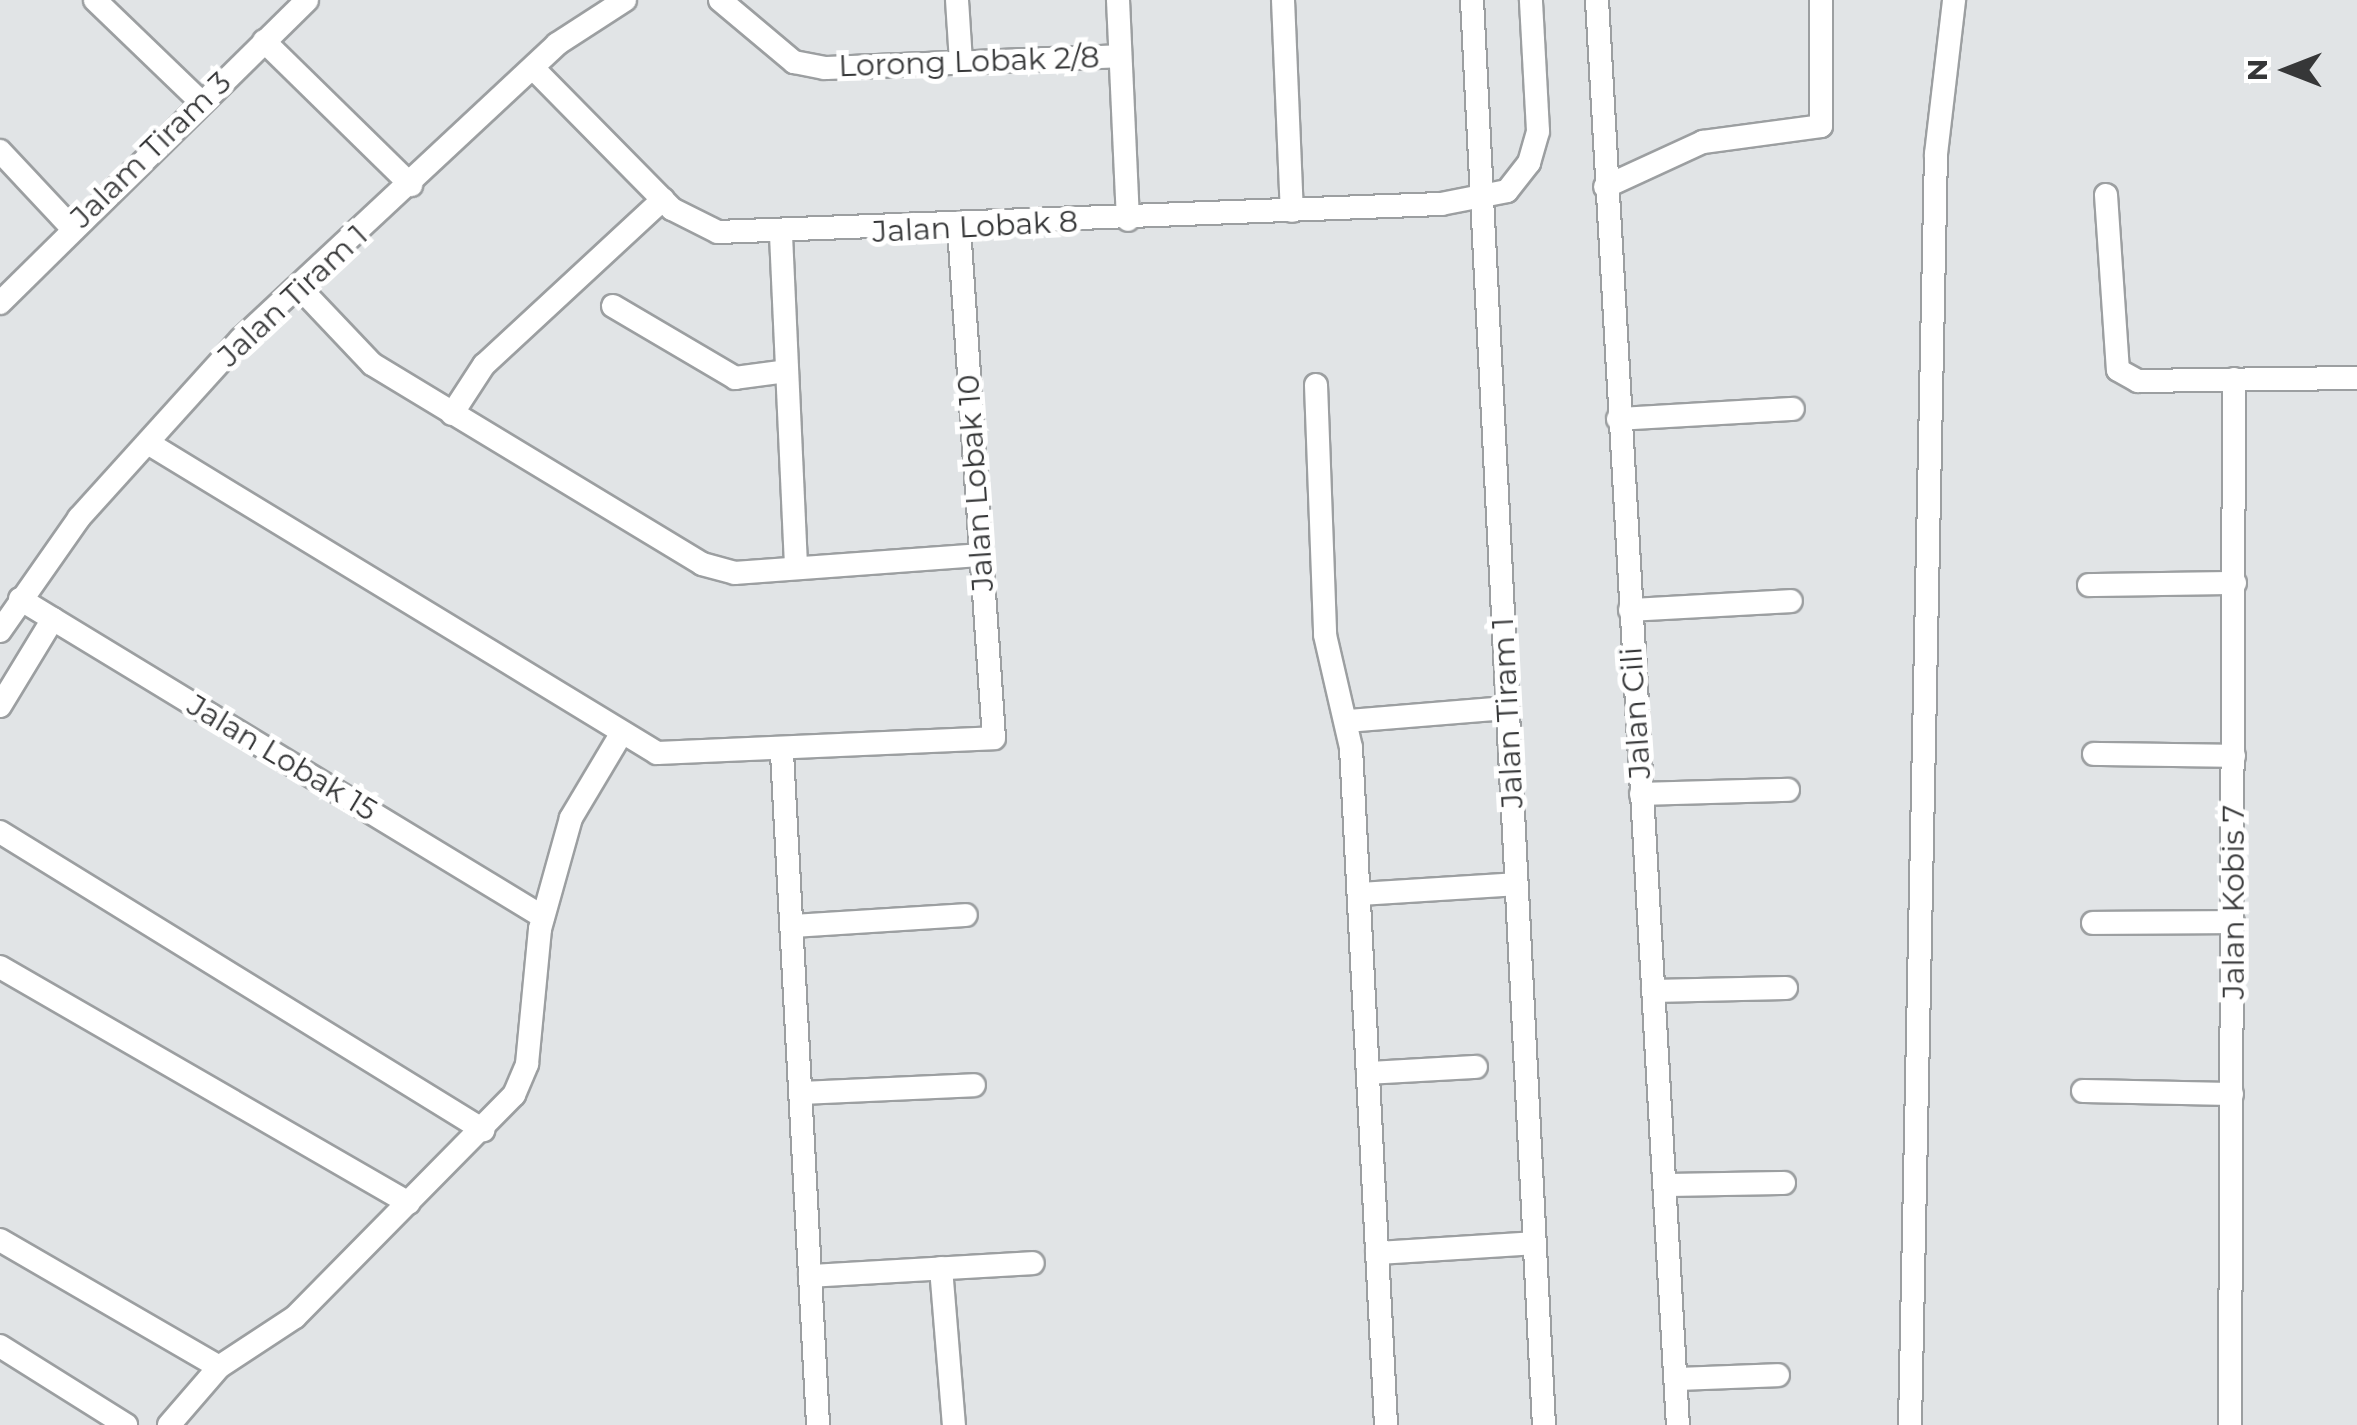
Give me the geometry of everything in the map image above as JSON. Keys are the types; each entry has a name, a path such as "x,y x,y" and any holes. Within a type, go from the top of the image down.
{"street":[{"path":"95,0 201,102"},
{"name":"Jalam Tiram 3","path":"0,303 71,227 307,0"},
{"name":"Jalan Tiram 1","path":"0,631 20,599 148,442 298,287 534,68 626,0"},
{"name":"Lorong Lobak 2/8","path":"720,0 794,62 961,62 1120,56"},
{"path":"957,0 961,62"},
{"path":"1118,0 1128,220"},
{"path":"1283,0 1292,211"},
{"name":"Jalan Tiram 1","path":"1472,0 1544,1425"},
{"path":"1482,197 1517,181 1538,130 1531,0"},
{"name":"Jalan Cili","path":"1597,0 1678,1425"},
{"path":"1605,188 1703,142 1821,126 1821,0"},
{"path":"1910,1425 1936,154 1954,0"},
{"path":"264,40 411,185"},
{"name":"Jalan Lobak 8","path":"534,68 663,200 718,232 781,235 959,228 1482,197"},
{"path":"0,151 71,227"},
{"path":"2106,195 2118,370 2138,382 2357,378"},
{"path":"452,414 484,365 663,200"},
{"name":"Jalan Lobak 10","path":"782,753 994,738 959,228"},
{"path":"781,235 796,568"},
{"path":"298,287 372,364 702,564 736,572 981,556"},
{"path":"613,306 736,378 787,371"},
{"name":"Jalan Kobis 7","path":"2230,1425 2234,379"},
{"path":"1316,384 1326,649 1348,720 1386,1425"},
{"path":"1618,419 1792,409"},
{"path":"148,442 621,734 657,752 782,753 818,1425"},
{"path":"2089,585 2235,584"},
{"name":"Jalan Lobak 15","path":"20,599 543,917"},
{"path":"1630,610 1791,601"},
{"path":"0,706 53,619"},
{"path":"1348,720 1507,708"},
{"path":"170,1425 218,1368 296,1316 483,1130 527,1064 543,917 571,818 621,734"},
{"path":"2094,754 2234,756"},
{"path":"1641,794 1788,790"},
{"path":"0,832 483,1130"},
{"path":"1358,894 1516,884"},
{"path":"792,926 966,914"},
{"path":"2093,922 2233,922"},
{"path":"0,967 409,1203"},
{"path":"1653,991 1786,988"},
{"path":"1368,1073 1476,1067"},
{"path":"801,1093 974,1085"},
{"path":"2083,1091 2232,1094"},
{"path":"1664,1185 1784,1183"},
{"path":"0,1240 218,1368"},
{"path":"1377,1252 1534,1243"},
{"path":"810,1276 1034,1263"},
{"path":"941,1268 954,1425"},
{"path":"0,1346 126,1425"},
{"path":"1676,1379 1778,1375"}]}
